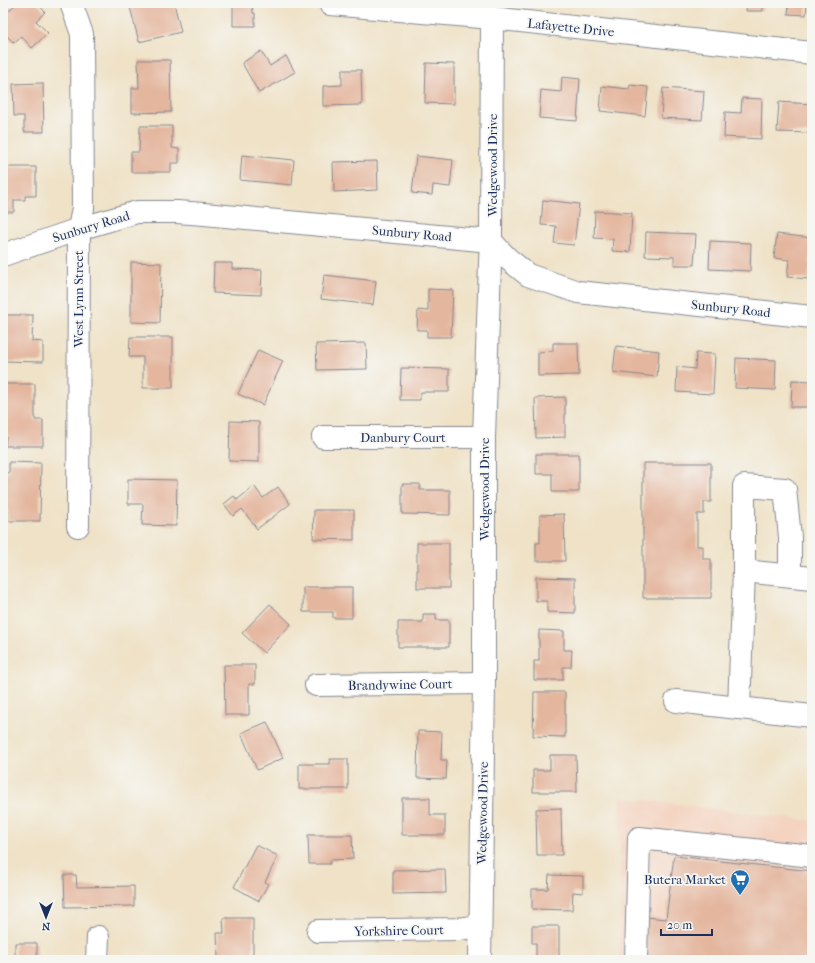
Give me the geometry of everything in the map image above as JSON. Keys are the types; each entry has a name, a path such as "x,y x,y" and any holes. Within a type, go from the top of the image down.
{"street":[{"name":"West Lynn Street","path":"71,3 82,34 84,208 79,228 78,526"},
{"name":"Lafayette Drive","path":"330,4 492,18 812,52"},
{"name":"Wedgewood Drive","path":"480,960 484,683 484,437 491,241 492,18"},
{"name":"Sunbury Road","path":"3,255 79,228 137,212 177,212 491,241 507,258 528,275 578,292 812,317"},
{"name":"Danbury Court","path":"323,437 484,437"},
{"path":"739,708 744,571 744,486 785,489 790,537 790,576"},
{"path":"744,571 812,578"},
{"name":"Brandywine Court","path":"316,686 484,683"},
{"path":"676,701 812,716"},
{"path":"636,960 639,838 812,856"},
{"name":"Yorkshire Court","path":"318,931 458,929 480,926"},
{"path":"97,960 98,937"}],"shaded area":[{"path":"620,797 812,821 812,960 620,960"}],"building":[{"path":"17,3 37,3 45,12 36,21 48,33 32,48 21,36 14,43 3,32 3,16"},
{"path":"129,3 174,3 181,32 139,42"},
{"path":"233,3 252,3 253,13 255,13 255,26 233,26"},
{"path":"694,3 713,3 713,6 694,5"},
{"path":"747,3 763,3 763,11 746,11"},
{"path":"789,3 807,3 806,15 788,14"},
{"path":"261,51 270,66 286,56 295,72 259,93 242,63"},
{"path":"138,60 170,60 171,112 132,113 132,88 139,88"},
{"path":"426,63 454,64 454,104 425,103"},
{"path":"342,70 361,70 362,105 323,106 323,86 342,85"},
{"path":"562,77 580,79 577,121 539,118 541,90 561,92"},
{"path":"43,83 44,132 24,132 24,116 14,116 13,84"},
{"path":"630,85 648,87 645,116 600,111 602,86 629,89"},
{"path":"663,88 704,91 702,120 661,118"},
{"path":"742,98 762,99 761,139 724,137 725,112 741,113"},
{"path":"779,102 812,104 812,133 777,132"},
{"path":"140,126 172,126 172,148 179,149 179,163 171,163 171,172 131,172 131,152 139,152"},
{"path":"242,155 294,160 292,185 240,180"},
{"path":"416,156 453,160 450,187 433,185 432,195 412,193"},
{"path":"377,161 378,190 334,192 333,162"},
{"path":"3,167 36,167 36,196 25,196 25,200 14,200 14,212 3,212"},
{"path":"543,200 579,204 574,245 554,243 556,226 541,225"},
{"path":"595,211 632,213 630,252 612,251 613,239 594,238"},
{"path":"646,232 696,234 694,265 674,265 674,257 645,256"},
{"path":"777,234 812,238 808,279 787,277 789,260 774,258"},
{"path":"710,241 751,243 750,271 709,269"},
{"path":"131,262 161,263 160,323 131,322"},
{"path":"214,263 232,263 232,269 262,270 261,295 213,293"},
{"path":"324,275 376,281 373,305 321,299"},
{"path":"428,289 453,290 451,337 427,337 427,330 417,330 418,310 428,311"},
{"path":"3,315 33,315 32,341 43,342 43,362 3,361"},
{"path":"130,337 173,337 173,388 143,388 143,357 129,357"},
{"path":"366,343 367,369 317,370 316,344"},
{"path":"553,343 578,343 579,375 538,376 538,352 553,351"},
{"path":"616,346 659,351 657,377 613,372"},
{"path":"258,350 283,361 263,405 238,394"},
{"path":"696,353 715,354 713,394 676,392 677,367 695,369"},
{"path":"736,358 776,360 775,390 735,388"},
{"path":"401,368 449,369 449,392 421,392 420,400 400,400"},
{"path":"792,380 812,381 812,407 791,407"},
{"path":"3,384 35,384 35,420 43,420 43,446 5,446 6,437 3,437"},
{"path":"565,397 565,437 536,438 535,398"},
{"path":"230,421 259,422 259,462 229,461"},
{"path":"536,454 579,454 579,492 552,492 552,474 536,474"},
{"path":"9,462 41,463 40,521 8,521 8,510 3,510 3,473 9,473"},
{"path":"643,463 711,463 711,502 704,502 704,514 697,514 697,546 703,546 703,559 711,559 711,598 643,598"},
{"path":"128,479 177,480 176,526 142,525 143,504 128,504"},
{"path":"402,484 420,484 420,490 450,490 450,515 402,514"},
{"path":"254,486 263,498 278,487 290,504 257,529 242,509 233,516 224,504 234,496 237,500"},
{"path":"314,510 354,510 354,540 313,539"},
{"path":"564,514 565,561 536,561 536,543 540,543 540,515"},
{"path":"417,543 449,543 449,588 417,588"},
{"path":"536,577 575,578 575,613 547,612 547,601 536,601"},
{"path":"303,587 352,587 352,618 333,618 333,612 303,612"},
{"path":"270,604 291,624 264,653 242,633"},
{"path":"423,614 436,614 436,620 449,620 449,647 398,647 398,622 423,622"},
{"path":"539,630 564,631 564,650 572,650 571,667 563,667 563,680 534,680 534,661 539,661"},
{"path":"224,665 255,665 255,684 249,684 249,715 225,715"},
{"path":"534,692 565,692 565,737 533,736"},
{"path":"267,722 283,758 257,770 241,733"},
{"path":"418,731 442,732 441,760 447,760 446,779 417,778"},
{"path":"550,755 576,755 577,792 533,792 533,770 550,770"},
{"path":"330,759 348,759 348,789 299,789 299,764 330,764"},
{"path":"402,798 430,798 430,815 445,815 445,835 402,835"},
{"path":"561,808 562,855 537,855 536,809"},
{"path":"308,835 352,835 353,859 330,860 330,864 309,864"},
{"path":"256,845 278,856 265,882 268,884 259,901 234,887"},
{"name":"Butera Market","path":"674,856 812,871 812,960 641,960 646,917 666,919"},
{"path":"445,869 446,893 393,894 393,870"},
{"path":"64,875 76,875 77,887 134,886 134,906 65,907"},
{"path":"549,875 583,876 583,893 573,892 572,910 532,909 532,889 548,889"},
{"path":"223,918 253,918 253,957 218,958 217,933 224,933"},
{"path":"532,926 559,926 559,960 536,960 536,943 532,943"},
{"path":"15,943 37,943 37,960 3,960 3,958 15,958"}],"place":[{"name":"Butera Market","path":"740,896"}]}
